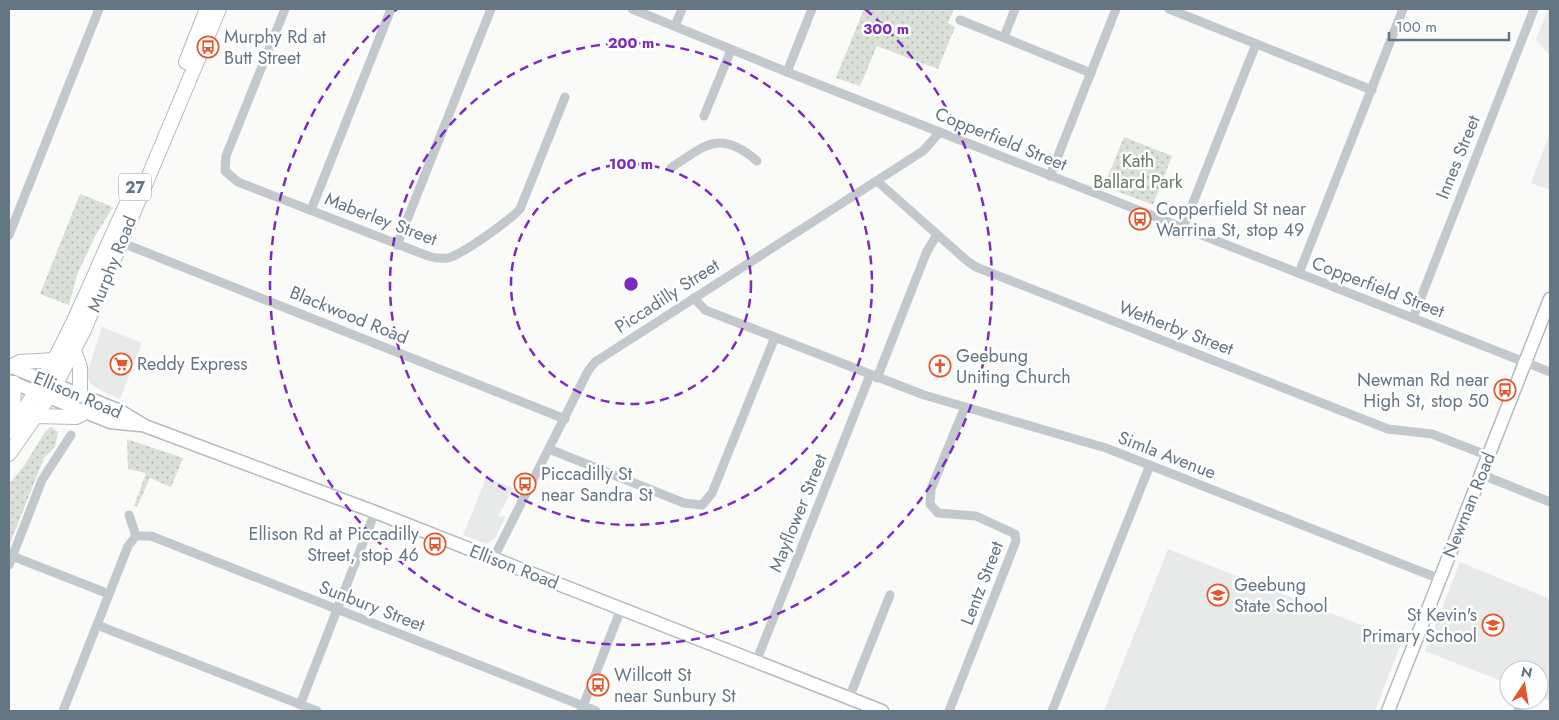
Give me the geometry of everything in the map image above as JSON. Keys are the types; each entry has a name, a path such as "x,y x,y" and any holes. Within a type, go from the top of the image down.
{"main road":[{"name":"Murphy Road","path":"9,454 36,416 54,360 143,171 207,9"},
{"name":"Murphy Road","path":"13,426 46,388 74,351 157,161 187,83 219,9"},
{"path":"74,351 80,367 80,395"},
{"path":"9,366 20,362 54,360"},
{"path":"11,382 13,426"},
{"path":"36,416 76,417 86,412"}],"street":[{"path":"9,234 98,9"},
{"name":"Maberley Street","path":"285,9 226,156 224,171 232,179 428,256 448,258 515,214 523,204 564,97"},
{"path":"311,210 391,9"},
{"path":"397,245 491,9"},
{"name":"Copperfield Street","path":"632,9 731,50 1550,372"},
{"path":"675,26 682,9"},
{"path":"787,72 812,9"},
{"path":"1004,36 1015,9"},
{"path":"1050,176 1116,9"},
{"path":"1169,9 1372,90"},
{"path":"1299,273 1403,9"},
{"name":"Innes Street","path":"1412,318 1534,9"},
{"path":"960,20 1091,72"},
{"path":"1183,228 1256,44"},
{"path":"704,116 731,50"},
{"name":"Piccadilly Street","path":"492,559 588,371 595,362 923,151 940,132"},
{"path":"671,168 702,147 716,142 736,148 757,162"},
{"name":"Wetherby Street","path":"877,181 976,267 1388,429 1432,434 1489,456"},
{"name":"Mayflower Street","path":"756,662 874,376 927,251 937,235"},
{"name":"Blackwood Road","path":"120,242 565,419"},
{"name":"Simla Avenue","path":"694,298 706,310 874,376 965,408 1098,446 1440,579"},
{"name":"Newman Road","path":"1388,711 1550,299"},
{"path":"549,449 684,503 704,509 775,337"},
{"name":"Ellison Road","path":"9,366 86,412 110,422 145,426"},
{"name":"Ellison Road","path":"11,382 80,395 120,411 145,426 375,512 882,711"},
{"name":"Lentz Street","path":"949,711 1015,544 1016,537 1008,529 976,516 938,513 930,504 930,495 965,408"},
{"path":"71,435 42,480 10,560 109,594"},
{"path":"1052,711 1150,466"},
{"path":"1482,471 1488,477 1550,502"},
{"path":"300,704 375,512"},
{"path":"63,711 128,546 136,536 129,516"},
{"name":"Sunbury Street","path":"136,536 151,536 582,709 596,711"},
{"path":"849,698 890,595"},
{"path":"582,709 621,609"},
{"path":"97,625 317,711"}],"shaded area":[{"path":"1548,9 1550,9 1550,55 1536,40"},
{"path":"1550,133 1550,190 1531,183"},
{"path":"102,327 142,343 120,399 90,383 87,374"},
{"path":"486,478 515,489 511,491 498,517 506,516 495,538 487,544 463,535"},
{"name":"Geebung State School","path":"1168,549 1402,641 1375,711 1104,711"},
{"name":"St Kevin's Primary School","path":"1460,562 1550,599 1550,701 1549,660 1499,660 1499,680 1425,651"}],"green space":[{"path":"864,9 954,9 948,23 955,27 938,69 877,46 860,86 836,78"},
{"name":"Kath Ballard Park","path":"1124,137 1172,156 1153,205 1104,186"},
{"path":"80,194 113,207 94,238 77,275 69,305 40,294"},
{"path":"51,427 58,432 55,447 44,458 9,546 9,484 24,466 45,432"},
{"path":"127,439 183,458 171,487 150,478 137,507 134,506 146,473 128,469"}],"place":[{"name":"Murphy Rd at Butt Street","path":"208,47"},
{"name":"Copperfield St near Warrina St, stop 49","path":"1140,219"},
{"name":"Reddy Express","path":"121,364"},
{"name":"Geebung Uniting Church","path":"940,366"},
{"name":"Newman Rd near High St, stop 50","path":"1505,390"},
{"name":"Piccadilly St near Sandra St","path":"525,484"},
{"name":"Ellison Rd at Piccadilly Street, stop 46","path":"435,544"},
{"name":"Geebung State School","path":"1218,595"},
{"name":"St Kevin's Primary School","path":"1493,625"},
{"name":"Willcott St near Sunbury St","path":"598,685"}]}
